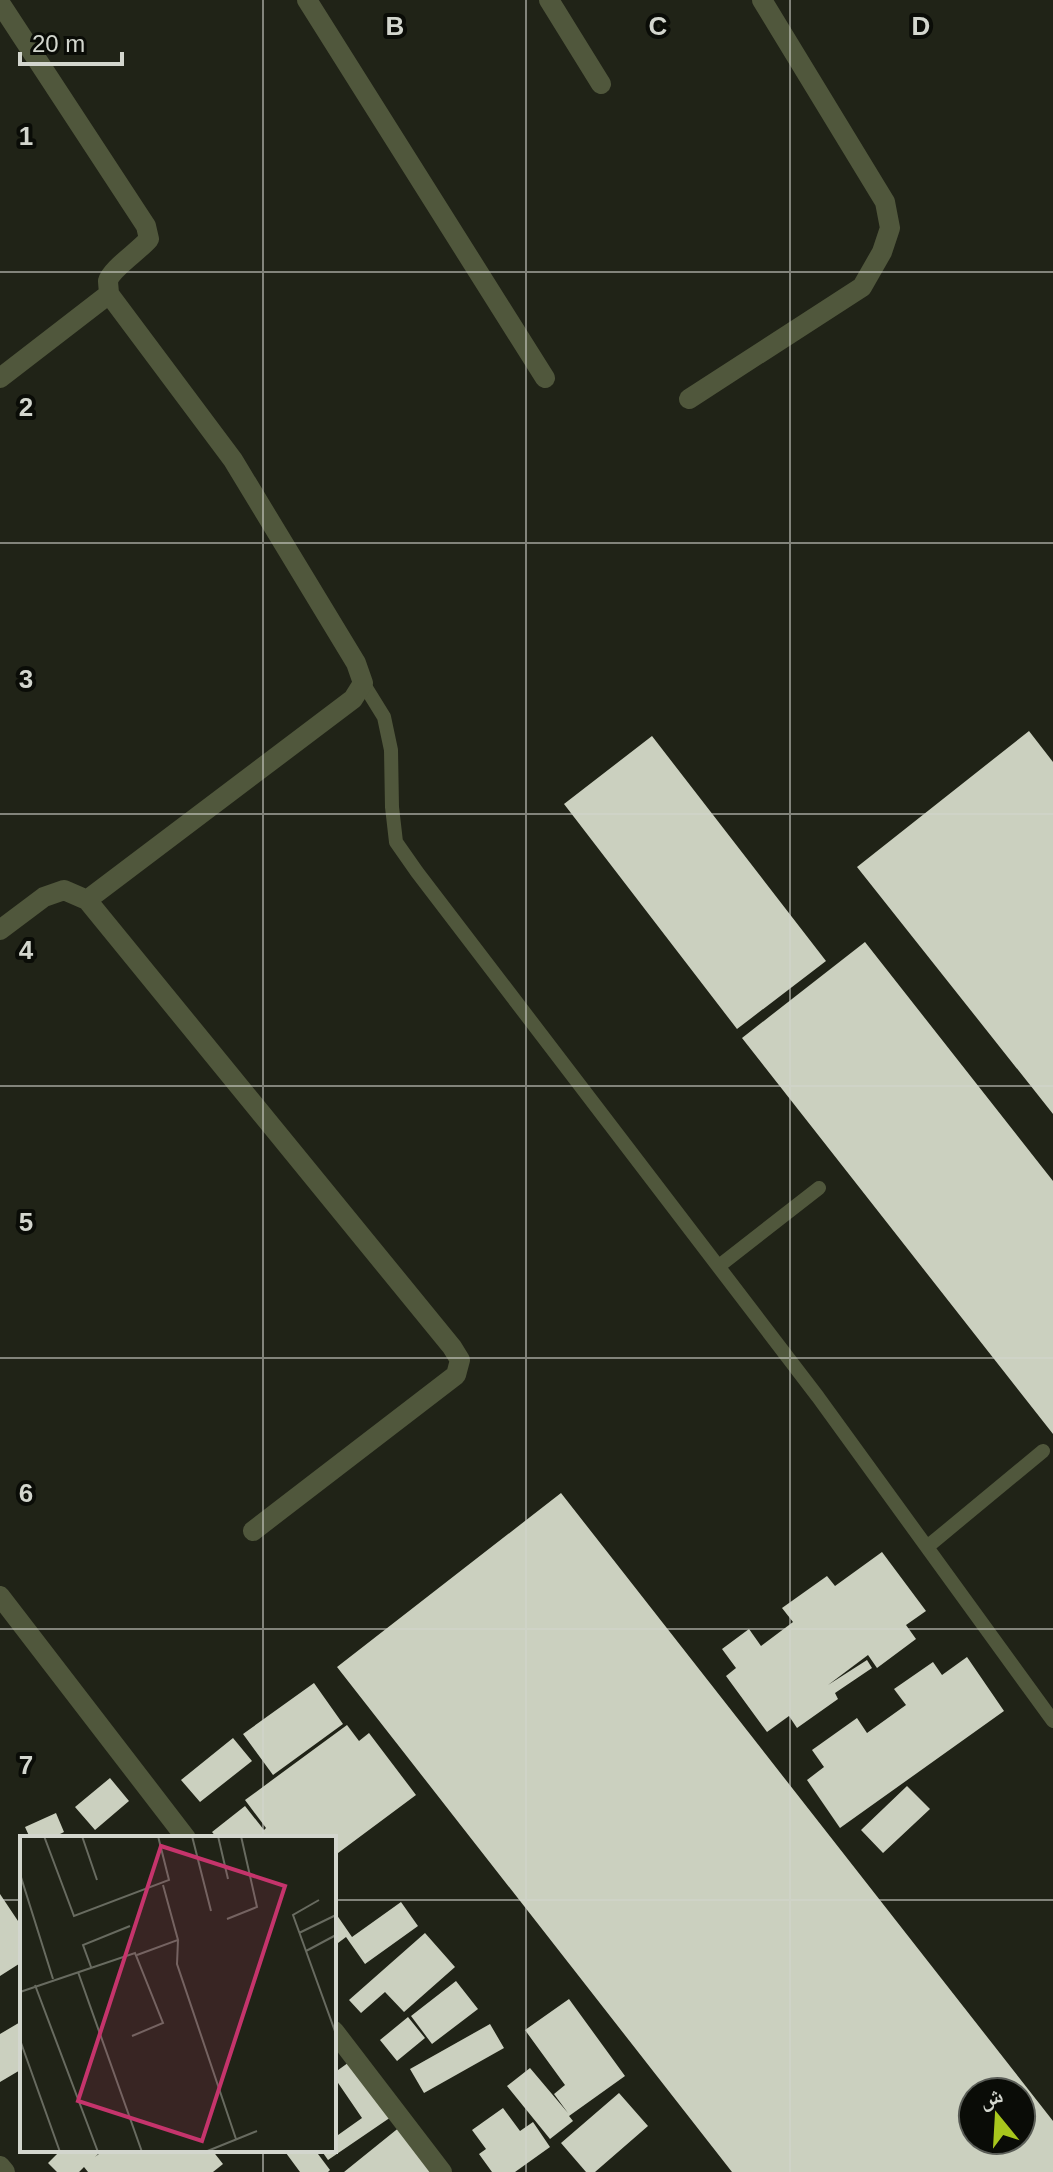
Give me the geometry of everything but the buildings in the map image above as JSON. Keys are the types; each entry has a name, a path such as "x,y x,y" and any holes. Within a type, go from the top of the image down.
{"street":[{"path":"307,0 545,378"},
{"path":"549,0 601,84"},
{"path":"689,399 862,287 882,252 890,228 885,202 762,0"},
{"path":"0,3 146,226 149,239 113,271 108,282 109,294 233,460 356,663 363,683 353,699 87,900"},
{"path":"0,378 109,294"},
{"path":"0,930 44,897 64,890 87,900 460,1360 456,1375 253,1531"},
{"path":"0,1596 184,1836"},
{"path":"336,2034 442,2172"},
{"path":"0,2166 5,2172"}],"lane":[{"path":"363,683 384,717 391,750 396,842 818,1397 1053,1721"},
{"path":"719,1266 819,1188"},
{"path":"927,1547 1043,1451"}]}
